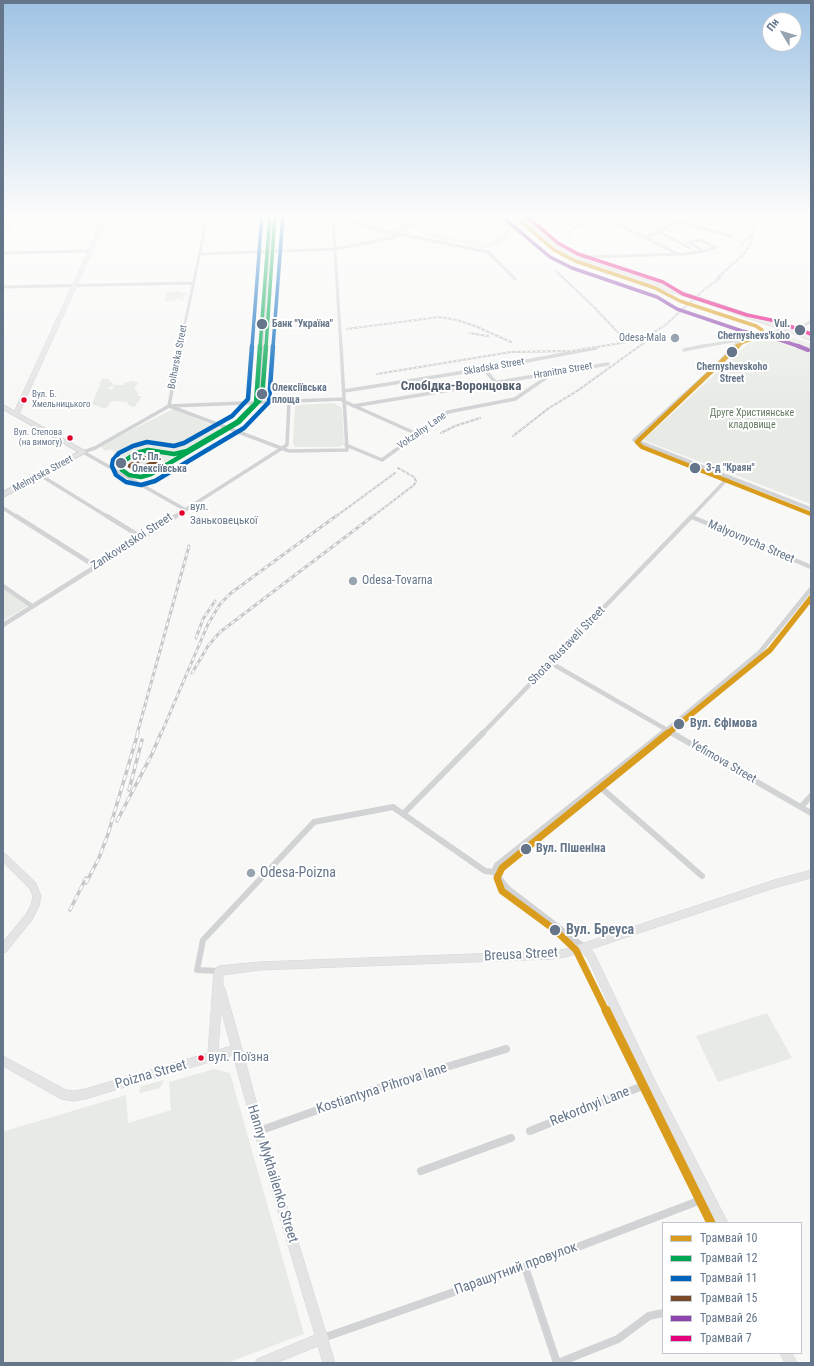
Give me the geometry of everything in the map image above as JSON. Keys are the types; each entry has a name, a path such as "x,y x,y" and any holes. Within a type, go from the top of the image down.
{"main road":[{"path":"633,278 811,338"},
{"path":"3,407 83,452"},
{"name":"Melnytska Street","path":"3,495 83,452"}],"street":[{"path":"16,414 78,278"},
{"name":"Bolharska Street","path":"169,406 194,278"},
{"path":"230,429 259,398 267,278"},
{"path":"169,406 289,451 347,450 337,278"},
{"path":"3,287 193,283"},
{"path":"795,332 811,321"},
{"path":"684,350 740,340 786,329"},
{"path":"740,340 719,363 634,440 811,509"},
{"name":"Skladska Street","path":"344,391 596,348"},
{"name":"Hranitna Street","path":"352,406 608,364"},
{"path":"484,368 496,383"},
{"name":"Vokzalny Lane","path":"346,445 382,460 448,412 516,400 552,374"},
{"path":"83,452 101,444 169,406 344,400 352,406 417,434"},
{"path":"281,449 287,445 289,402"},
{"name":"Zankovetskoi Street","path":"3,625 281,449"},
{"path":"83,452 184,509"},
{"path":"40,475 141,537"},
{"name":"Shota Rustaveli Street","path":"403,814 551,663 729,477"},
{"path":"3,508 95,566"},
{"name":"Malyovnycha Street","path":"692,517 811,567"},
{"path":"3,586 32,606"},
{"path":"494,872 497,865 667,730 760,652 811,589"},
{"name":"Yefimova Street","path":"551,663 811,813"},
{"path":"598,785 702,876"},
{"path":"801,807 811,796"},
{"path":"219,971 197,970 203,940 314,822 393,807 485,871 494,872 508,889 584,947 590,956 650,1083 722,1222"},
{"path":"3,857 33,886 37,896 35,906 29,917 3,949"},
{"name":"Breusa Street","path":"219,971 259,966 552,955 584,947 774,884 811,874"},
{"name":"Hanny Mykhailenko Street","path":"213,1057 219,971"},
{"name":"Hanny Mykhailenko Street","path":"218,983 259,1131 323,1338 329,1363"},
{"name":"Poizna Street","path":"3,1061 65,1095 86,1094 236,1049"},
{"name":"Kostiantyna Pihrova lane","path":"259,1131 390,1084 506,1049"},
{"name":"Rekordnyi Lane","path":"530,1131 650,1083"},
{"path":"421,1171 511,1138"},
{"name":"Парашутний провулок","path":"323,1338 525,1267 709,1197"},
{"path":"525,1267 557,1363 618,1339 649,1316 662,1313"},
{"path":"261,1363 323,1338"},
{"path":"786,1354 791,1363"}],"green space":[{"path":"179,291 182,293 186,292 188,294 183,296 186,297 183,299 185,301 178,299 172,302 164,301 167,292"},
{"name":"Друге Християнське кладовище","path":"788,336 811,344 811,504 643,440 749,343"},
{"path":"102,379 108,379 114,385 124,385 124,383 132,381 138,383 134,389 139,393 137,396 141,396 139,402 137,402 136,406 133,407 127,404 128,402 113,401 109,402 110,403 105,409 92,404","holes":["114,385 112,390 107,388"]},
{"name":"Олексіївська площа","path":"334,403 342,408 344,445 339,447 295,447 293,443 295,406"},
{"path":"171,410 175,410 221,429 148,472 143,472 121,459 113,454 115,452 109,449 106,451 101,448 102,445"},
{"path":"3,587 29,605 3,621"},
{"path":"767,1013 792,1058 718,1082 696,1036"},
{"path":"214,1069 230,1073 304,1334 227,1363 3,1363 3,1133 5,1131 126,1095 128,1123 171,1110 169,1082"},
{"path":"164,1080 160,1088 141,1093 139,1092 141,1086"}],"railway":[{"path":"563,278 593,306 627,342"},
{"path":"665,325 705,289 721,278"},
{"path":"347,329 439,317 457,320 475,326 511,342"},
{"path":"627,342 646,337 665,325"},
{"path":"469,333 488,336"},
{"path":"513,436 549,408 577,391 648,340"},
{"path":"377,374 511,352 572,351 627,342"},
{"path":"441,433 455,426 480,418"},
{"path":"372,517 414,485 416,481 414,477 398,468"},
{"path":"335,517 395,473"},
{"path":"161,734 208,624 220,604 231,593 336,516"},
{"path":"192,673 208,646 220,632 373,516"},
{"path":"137,734 189,546"},
{"path":"196,638 203,619 215,601"},
{"path":"86,883 99,858 108,834 138,733"},
{"path":"117,821 152,754 161,733"},
{"path":"129,790 142,740"},
{"path":"70,910 86,878"}],"tram line":[{"name":"11","path":"257,278 248,399 232,416 184,443 174,446 147,442 133,446 119,453 113,460 112,466 116,475 126,482 141,485 155,481 244,428 269,402 278,278"},
{"name":"12","path":"265,278 256,403 237,422 187,451 174,454 148,450 136,453 120,464 122,470 129,475 141,477 151,474 239,422 262,398 270,278"},
{"name":"26","path":"601,278 657,297 677,309 742,331 771,337 808,350"},
{"name":"10","path":"625,278 655,288 680,301 756,326 762,330 763,335 743,342 637,442 642,447 811,514"},
{"name":"7","path":"650,278 663,282 683,294 747,315 776,321 811,334"},
{"name":"15","path":"148,458 159,460 140,469 130,466 139,460 148,458"},
{"name":"10","path":"711,1222 576,950 555,930 502,891 497,878 502,868 770,650 811,598"}],"place":[{"name":"Банк \"Україна\"","path":"262,324"},
{"name":"Vul. Chernyshevs'koho","path":"800,330"},
{"name":"Odesa-Mala","path":"675,338"},
{"name":"Chernyshevskoho Street","path":"732,352"},
{"name":"Олексіївська площа","path":"262,394"},
{"name":"Вул. Б. Хмельницького","path":"24,400"},
{"name":"Вул. Степова (на вимогу)","path":"70,438"},
{"name":"Ст. Пл. Олексіївська","path":"121,463"},
{"name":"З-д \"Краян\"","path":"695,468"},
{"name":"вул. Заньковецької","path":"182,513"},
{"name":"Odesa-Tovarna","path":"353,581"},
{"name":"Вул. Єфімова","path":"679,724"},
{"name":"Вул. Пішеніна","path":"526,849"},
{"name":"Odesa-Poizna","path":"251,873"},
{"name":"Вул. Бреуса","path":"555,930"},
{"name":"вул. Поїзна","path":"201,1058"}],"district":[{"name":"Слобідка-Воронцовка","path":"461,387"}]}
